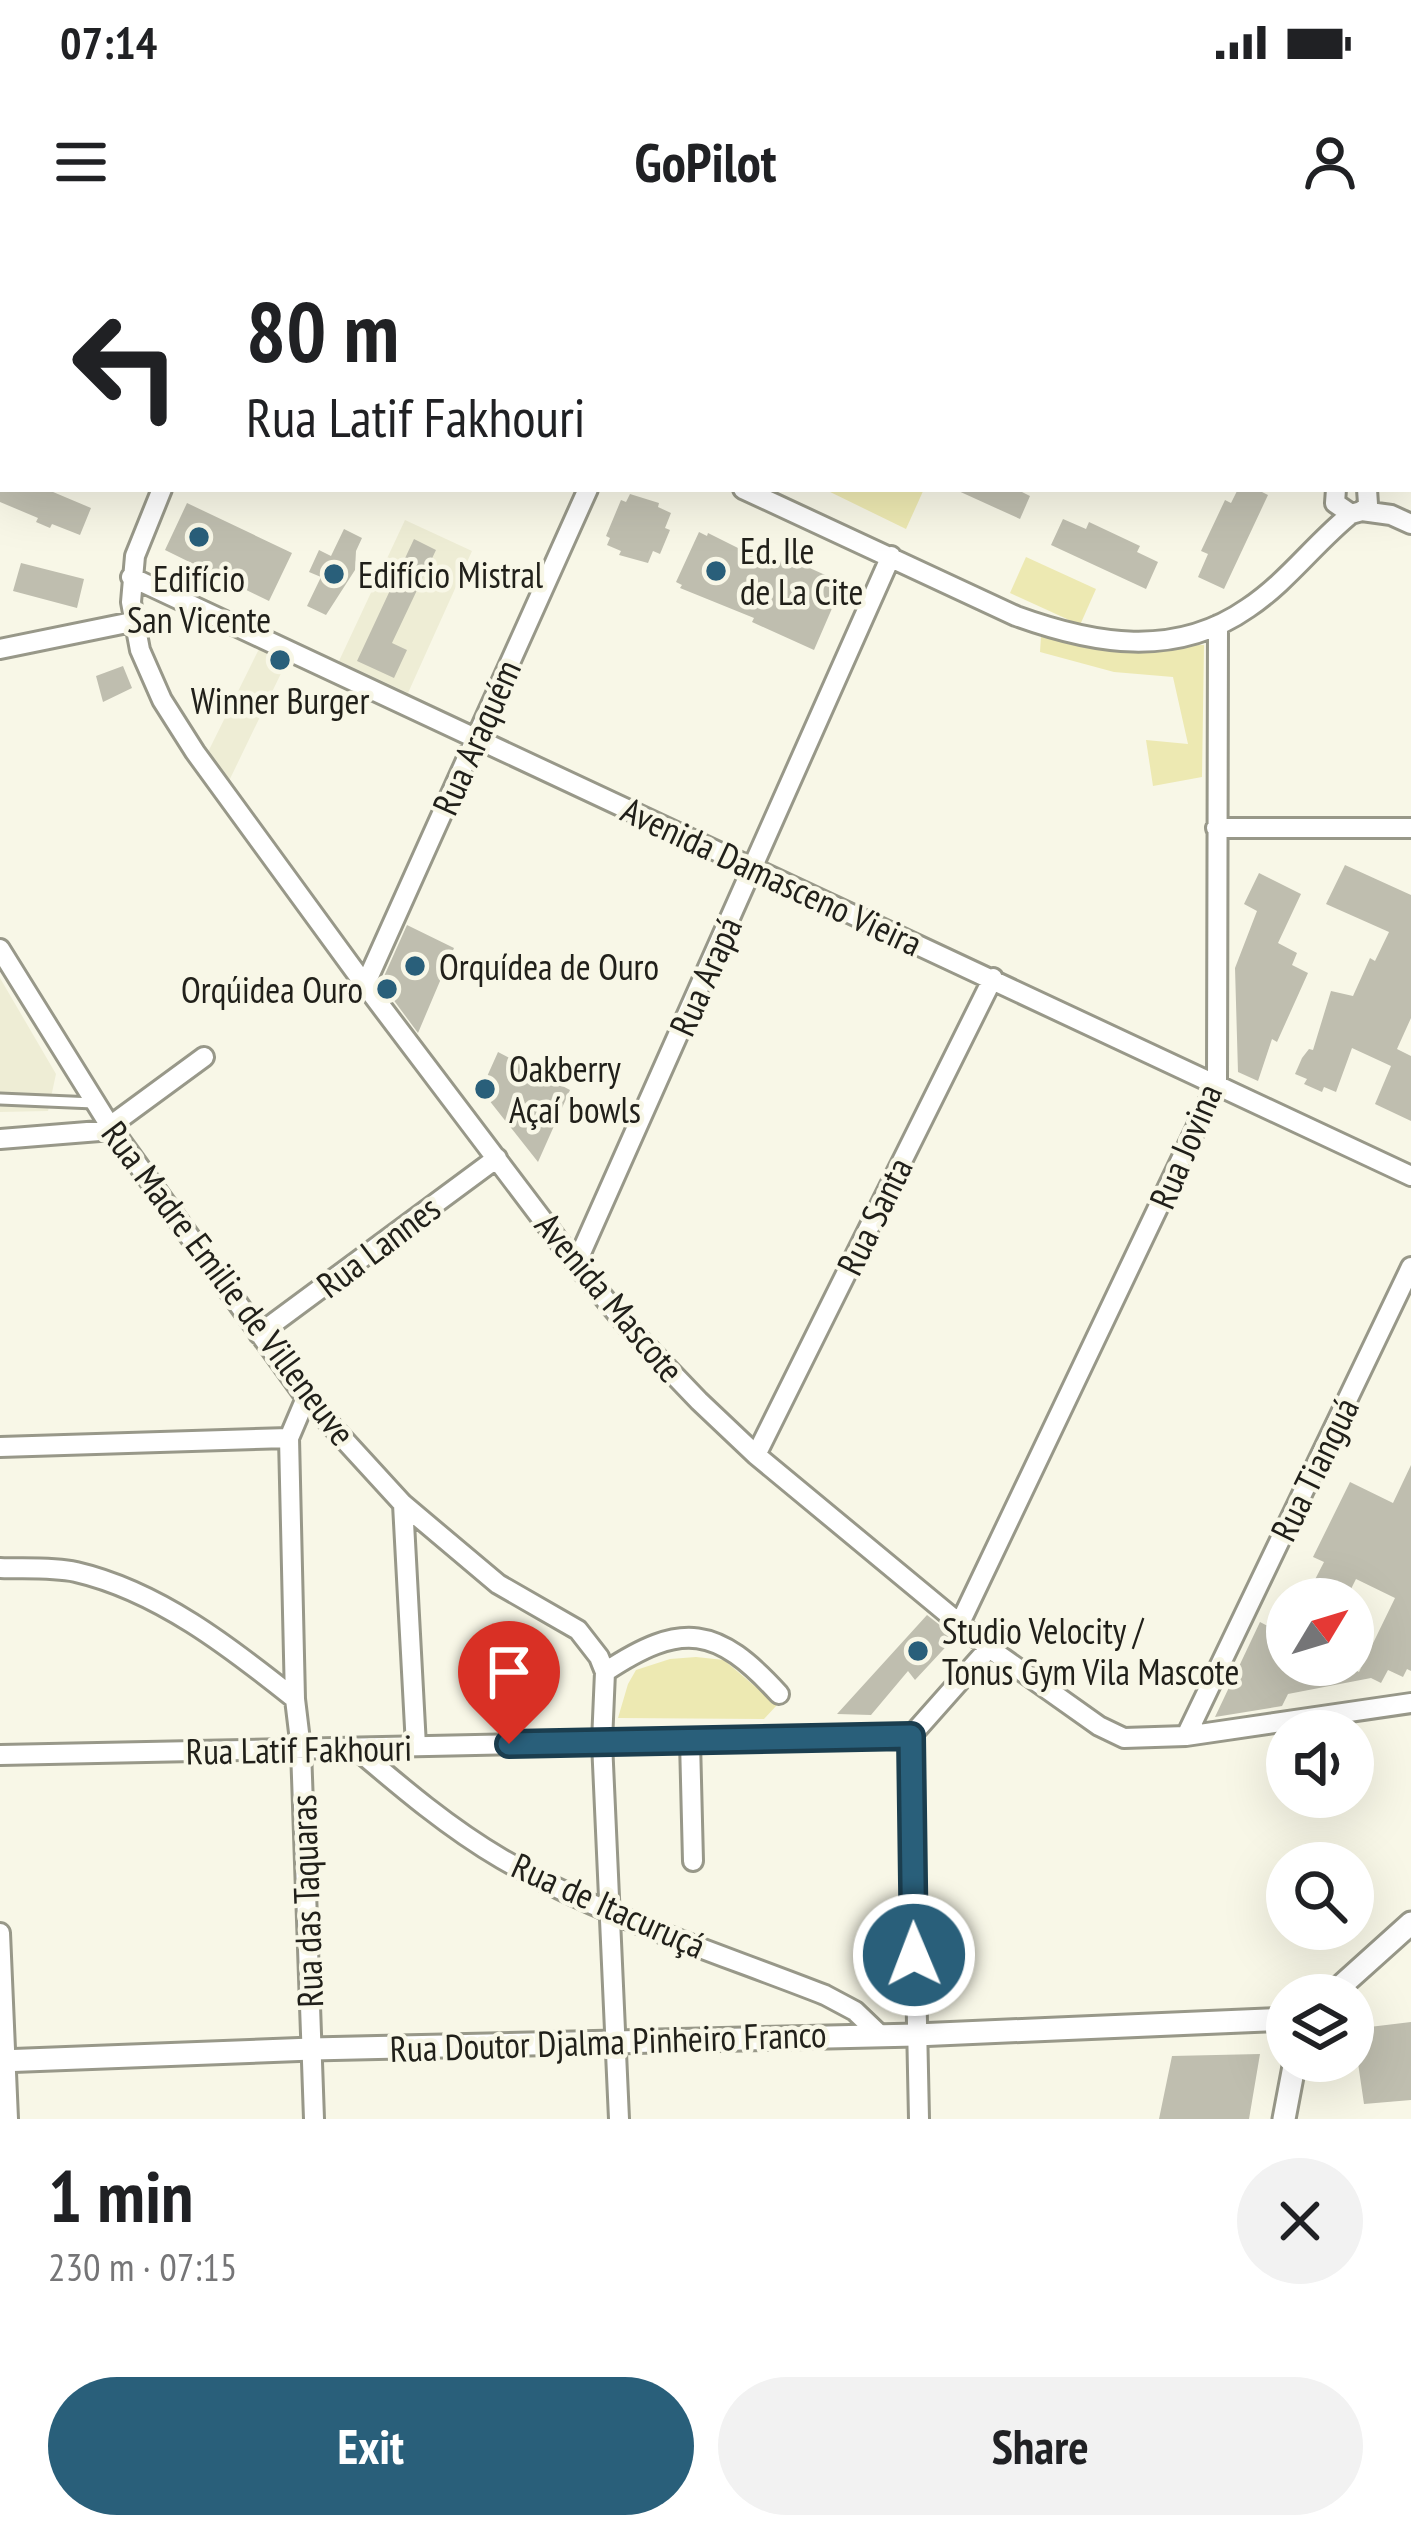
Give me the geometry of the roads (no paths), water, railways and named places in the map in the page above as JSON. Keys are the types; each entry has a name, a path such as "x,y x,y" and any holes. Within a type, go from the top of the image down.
{"street":[{"name":"Avenida Mascote","path":"161,492 142,534 131,577 132,622 162,700 365,985 576,1264 629,1328 756,1454 989,1648 1099,1726 1124,1738 1186,1736 1411,1703"},
{"name":"Rua Araquém","path":"365,985 587,492"},
{"path":"749,492 1016,616 1094,640 1126,644 1218,625 1248,608 1300,564 1326,534 1347,498 1411,524"},
{"name":"Rua Arapá","path":"576,1264 892,556"},
{"name":"Avenida Damasceno Vieira","path":"131,577 1411,1177"},
{"path":"0,649 132,622"},
{"name":"Rua Jovina","path":"960,1623 1217,1084 1218,625"},
{"path":"1216,828 1411,828"},
{"name":"Rua Madre Emilie de Villeneuve","path":"0,949 111,1128 306,1398 403,1504 498,1584 590,1640 605,1672"},
{"name":"Rua Santa","path":"756,1454 993,978"},
{"path":"0,1139 111,1128 204,1057"},
{"name":"Rua Lannes","path":"259,1334 496,1157"},
{"name":"Rua Tianguá","path":"1186,1736 1411,1267"},
{"name":"Rua das Taquaras","path":"306,1398 289,1438 314,2119"},
{"path":"0,1447 289,1438"},
{"path":"403,1504 416,1746"},
{"path":"0,1568 73,1571 121,1587 176,1613 295,1699"},
{"path":"619,2119 602,1742 605,1672 661,1640 705,1639 735,1652 779,1694"},
{"path":"919,2119 911,1736 989,1648"},
{"name":"Rua Latif Fakhouri","path":"0,1755 911,1736"},
{"path":"690,1741 693,1861"},
{"name":"Rua de Itacuruçá","path":"356,1748 416,1799 498,1856 609,1910 825,1996 855,2011 878,2033"},
{"path":"1354,1974 1411,1923"},
{"path":"0,1933 8,2119"},
{"name":"Rua Doutor Djalma Pinheiro Franco","path":"4,2061 916,2035 1266,2020"},
{"path":"1283,2119 1291,2082"}],"lane":[{"path":"0,1099 94,1102"}],"place":[{"name":"Edifício San Vicente","path":"199,537"},
{"name":"Ed. Ile de La Cite","path":"716,571"},
{"name":"Edifício Mistral","path":"334,574"},
{"name":"Winner Burger","path":"280,660"},
{"name":"Orquídea de Ouro","path":"415,966"},
{"name":"Orqúidea Ouro","path":"387,989"},
{"name":"Oakberry Açaí bowls","path":"485,1089"},
{"name":"Studio Velocity / Tonus Gym Vila Mascote","path":"918,1651"}]}
